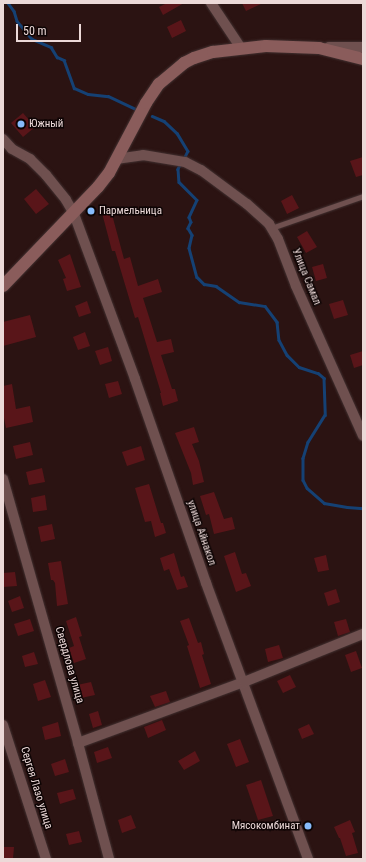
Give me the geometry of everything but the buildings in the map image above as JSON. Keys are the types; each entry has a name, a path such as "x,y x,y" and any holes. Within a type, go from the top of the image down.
{"main road":[{"path":"3,286 74,214 98,187 116,159 146,103 166,76 194,58 213,52 266,46 319,48 363,59"}],"street":[{"path":"211,3 241,48"},
{"path":"319,48 363,47"},
{"name":"улица Айнакол","path":"4,141 12,149 30,159 46,175 66,200 74,214 135,379 206,584 244,682 308,859"},
{"name":"Улица Самал","path":"116,159 143,155 185,162 201,170 247,204 271,228 278,239 296,286 363,436"},
{"name":"Свердлова улица","path":"3,479 78,743 109,859"},
{"path":"78,743 244,682 363,634"},
{"name":"Сергея Лазо улица","path":"3,724 46,859"}],"lane":[{"path":"271,228 363,196"}],"waterway":[{"path":"8,3 14,11 17,21 32,39 51,47 57,57 64,60 74,88 88,94 108,96 136,109"},
{"path":"152,116 164,121 177,133 188,151 184,159"},
{"path":"181,163 178,169 179,182 197,200 189,217 191,222 188,228 192,235 189,248 197,277 204,284 216,286 239,302 265,306 277,322 279,340 287,355 299,367 318,373 324,378 325,415 308,442 303,458 303,480 307,488 324,503 363,508"}],"place":[{"name":"Южный","path":"21,124"},
{"name":"Пармельница","path":"91,211"},
{"name":"Мясокомбинат","path":"308,826"}]}
